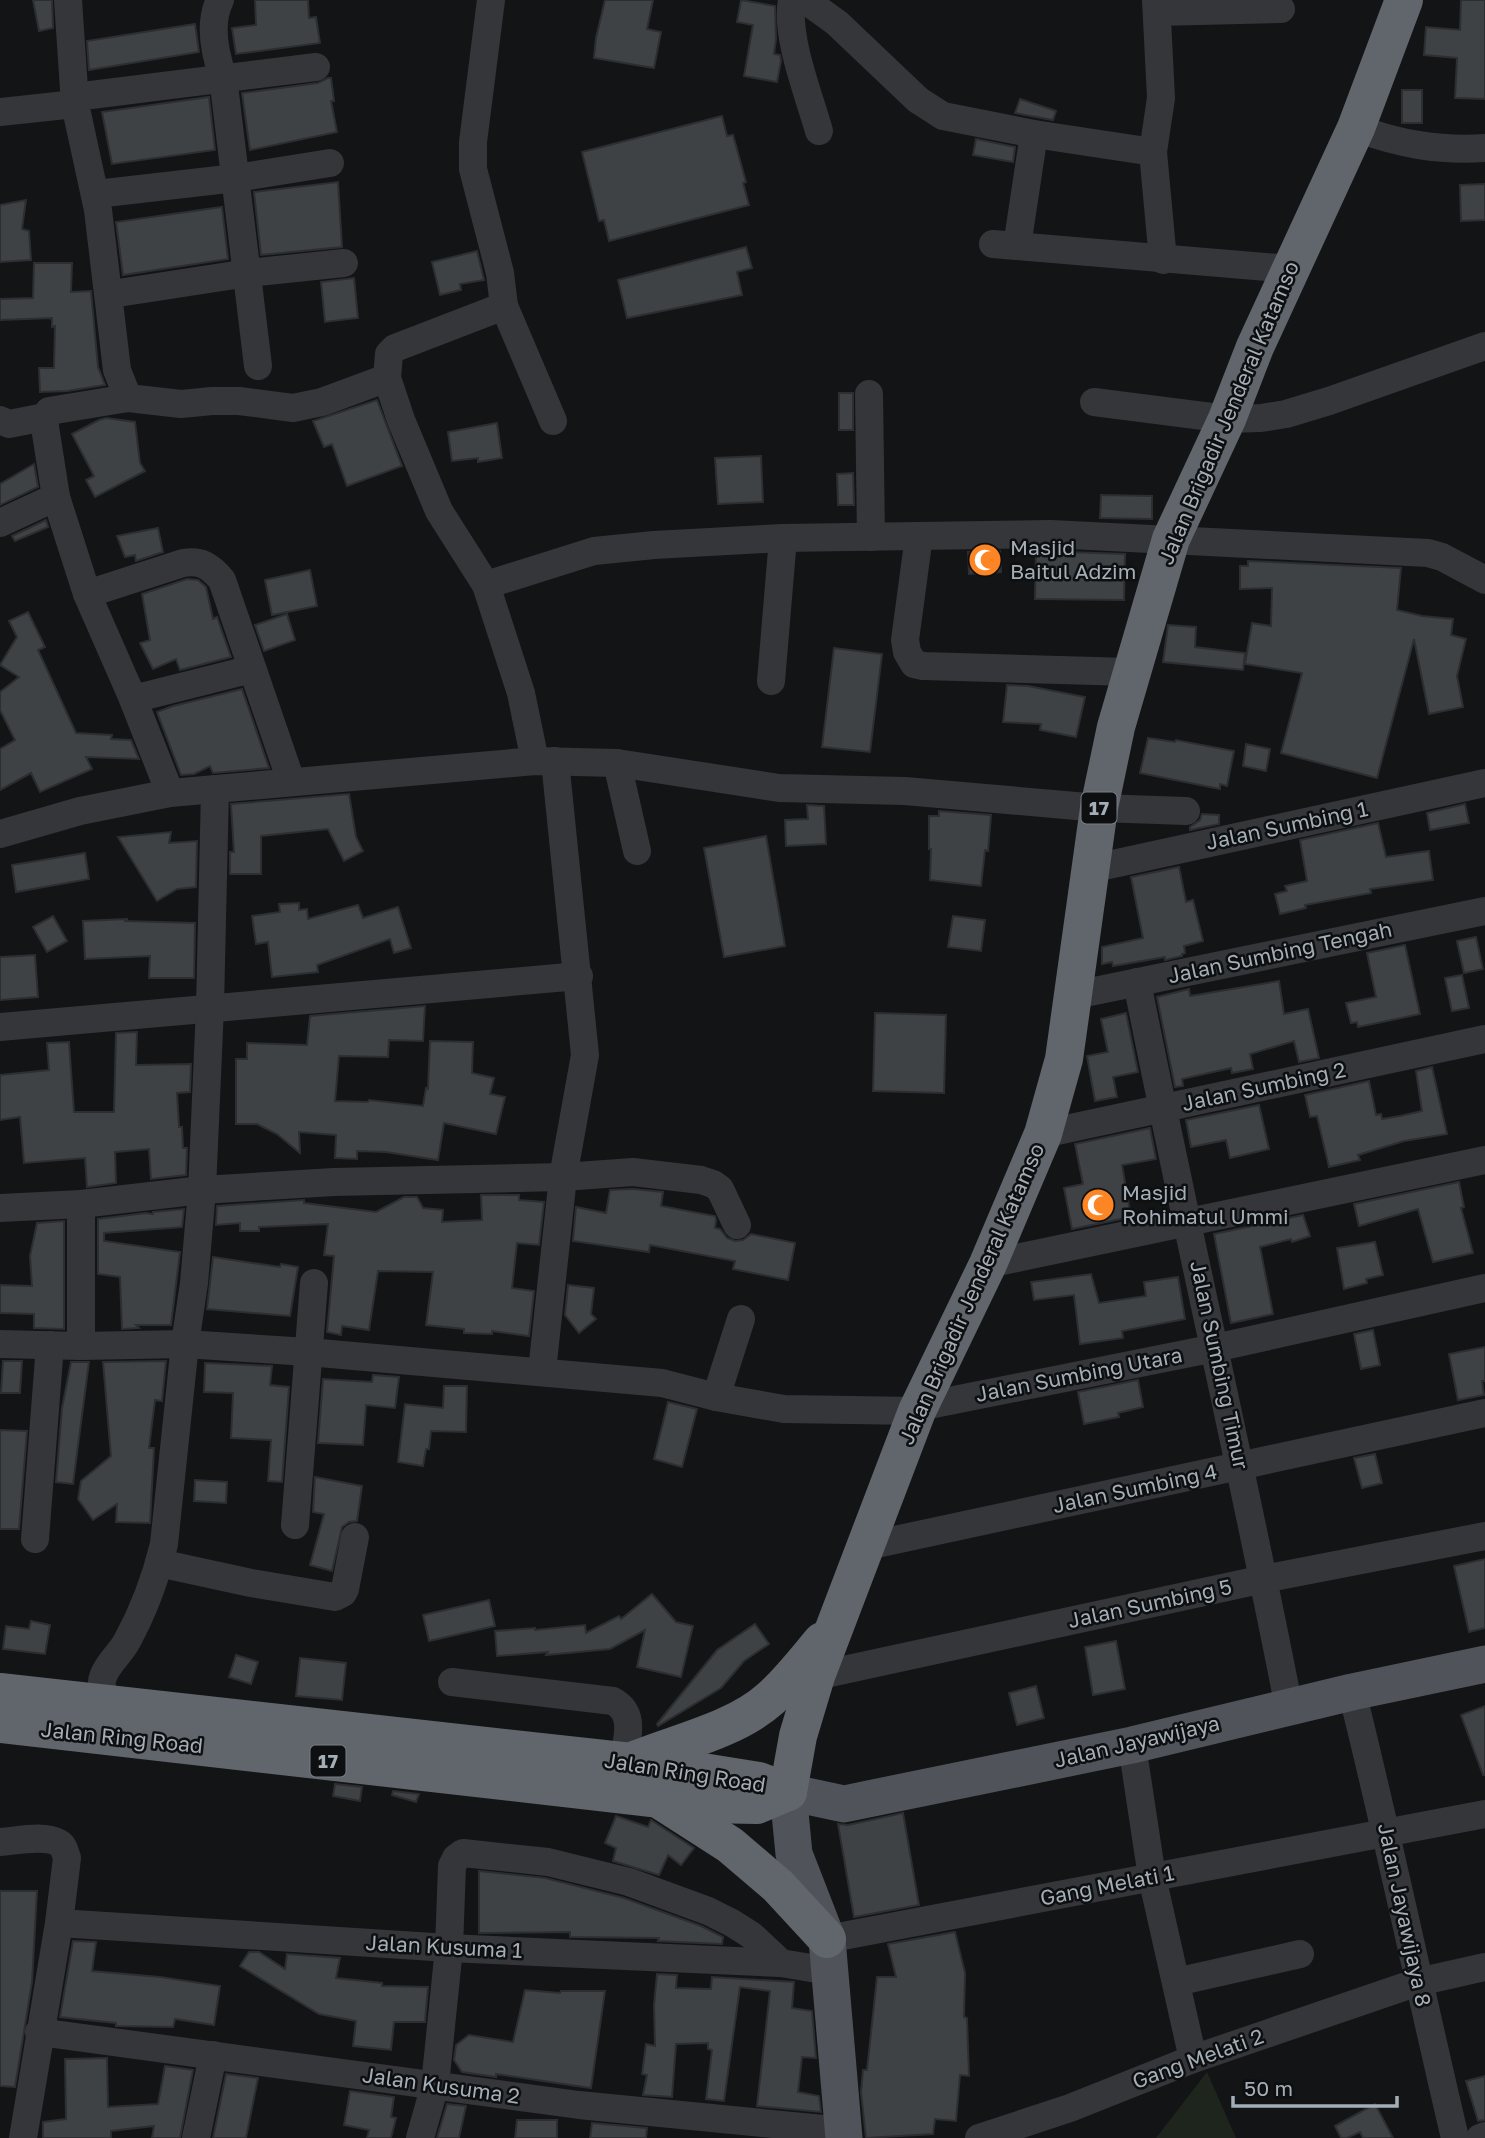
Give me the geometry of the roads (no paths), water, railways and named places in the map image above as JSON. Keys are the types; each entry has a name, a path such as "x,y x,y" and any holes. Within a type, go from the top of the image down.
{"highway":[{"name":"Jalan Brigadir Jenderal Katamso","path":"788,1792 798,1736 816,1676 918,1409 1020,1194 1043,1134 1064,1059 1098,808 1130,672 1171,539 1227,419 1290,269 1356,128 1404,0"},
{"name":"17","path":"627,1762 710,1733 747,1716 771,1698 835,1626"},
{"name":"Jalan Ring Road","path":"0,1692 627,1762 759,1781 788,1792"},
{"name":"Jalan Ring Road","path":"0,1724 704,1804 757,1805 788,1792"},
{"path":"656,1798 730,1845 778,1886 828,1955"}],"main road":[{"name":"Jalan Jayawijaya","path":"788,1792 844,1804 1132,1745 1352,1692 1485,1664"},
{"path":"788,1792 794,1854 828,1955 844,2135"}],"street":[{"path":"68,0 98,210 117,370 128,398"},
{"path":"77,1 85,0"},
{"path":"220,0 214,38 216,58 223,77 258,366"},
{"path":"491,0 473,142 473,169 500,273 504,306 552,421"},
{"path":"792,0 789,20 791,31 819,131"},
{"path":"805,0 837,23 918,100 943,117 1153,152"},
{"path":"1163,260 1153,152 1161,98 1157,6 1281,9"},
{"path":"0,112 223,77 316,67"},
{"path":"1356,128 1389,140 1425,147 1457,150 1485,148"},
{"path":"1034,134 1005,245 1290,269"},
{"path":"105,193 236,178 330,163"},
{"path":"118,293 248,273 344,263"},
{"path":"504,306 395,348 389,354 387,378 401,420 439,511 486,585 545,761 579,976 586,1055 563,1177 542,1371"},
{"path":"1094,402 1227,419 1261,418 1286,414 1485,346"},
{"path":"170,793 87,594 56,497 45,417 48,411 128,398 181,404 239,401 293,408 322,402 387,378"},
{"path":"869,394 871,537"},
{"path":"0,420 9,424 45,417"},
{"path":"0,523 56,497"},
{"path":"486,585 594,551 654,545 783,538 1051,534 1428,553 1485,580"},
{"path":"919,536 905,640 907,652 914,664 1130,672"},
{"path":"771,681 783,538"},
{"path":"87,594 195,561 203,563 222,580 291,781"},
{"path":"133,699 252,669"},
{"path":"0,834 80,811 170,793 545,761 617,763 779,788 905,791 1098,808 1186,811"},
{"path":"617,763 637,851"},
{"name":"Jalan Sumbing 1","path":"1090,869 1485,783"},
{"path":"105,1703 101,1680 141,1614 164,1544 202,1190 215,789"},
{"name":"Jalan Sumbing Tengah","path":"1074,995 1485,911"},
{"path":"0,1027 579,976"},
{"name":"Jalan Sumbing Timur","path":"1137,982 1162,1109 1241,1467 1289,1708"},
{"name":"Jalan Sumbing 2","path":"1043,1134 1485,1039"},
{"path":"988,1264 1485,1160"},
{"path":"0,1208 81,1204 202,1190 334,1182 563,1177 632,1172 701,1180 713,1184 720,1189 737,1225"},
{"path":"81,1204 81,1346"},
{"path":"295,1525 314,1283"},
{"name":"Jalan Sumbing Utara","path":"0,1344 185,1344 308,1352 542,1371 662,1384 783,1409 918,1409 1215,1348 1485,1288"},
{"path":"716,1397 741,1319"},
{"path":"35,1539 50,1345"},
{"name":"Jalan Sumbing 4","path":"867,1546 1485,1413"},
{"name":"Jalan Sumbing 5","path":"816,1676 1264,1579 1485,1536"},
{"path":"159,1563 251,1583 335,1597 343,1593 345,1588 355,1537"},
{"path":"452,1682 614,1700 622,1705 629,1720 627,1762"},
{"name":"Jalan Jayawijaya 8","path":"1352,1692 1387,1833 1418,1982 1455,2138"},
{"path":"1132,1745 1152,1877 1194,2059"},
{"name":"Gang Melati 1","path":"828,1955 1152,1877 1485,1814"},
{"path":"0,1842 45,1839 62,1845 67,1858 59,1923 23,2138"},
{"path":"420,2138 435,2085 449,1948 452,1866 456,1858 463,1853 548,1862 641,1887 708,1911 732,1923 751,1935 781,1963"},
{"name":"Jalan Kusuma 1","path":"59,1923 449,1948 781,1963 828,1955"},
{"path":"1176,1982 1300,1954"},
{"name":"Gang Melati 2","path":"979,2138 1070,2108 1194,2059 1418,1982 1485,1967"},
{"name":"Jalan Kusuma 2","path":"39,2032 579,2105 844,2135"},
{"path":"196,2138 213,2055"},
{"path":"1480,2138 1485,2136"}],"place":[{"name":"Masjid Baitul Adzim","path":"985,560"},
{"name":"Masjid Rohimatul Ummi","path":"1098,1205"}]}
